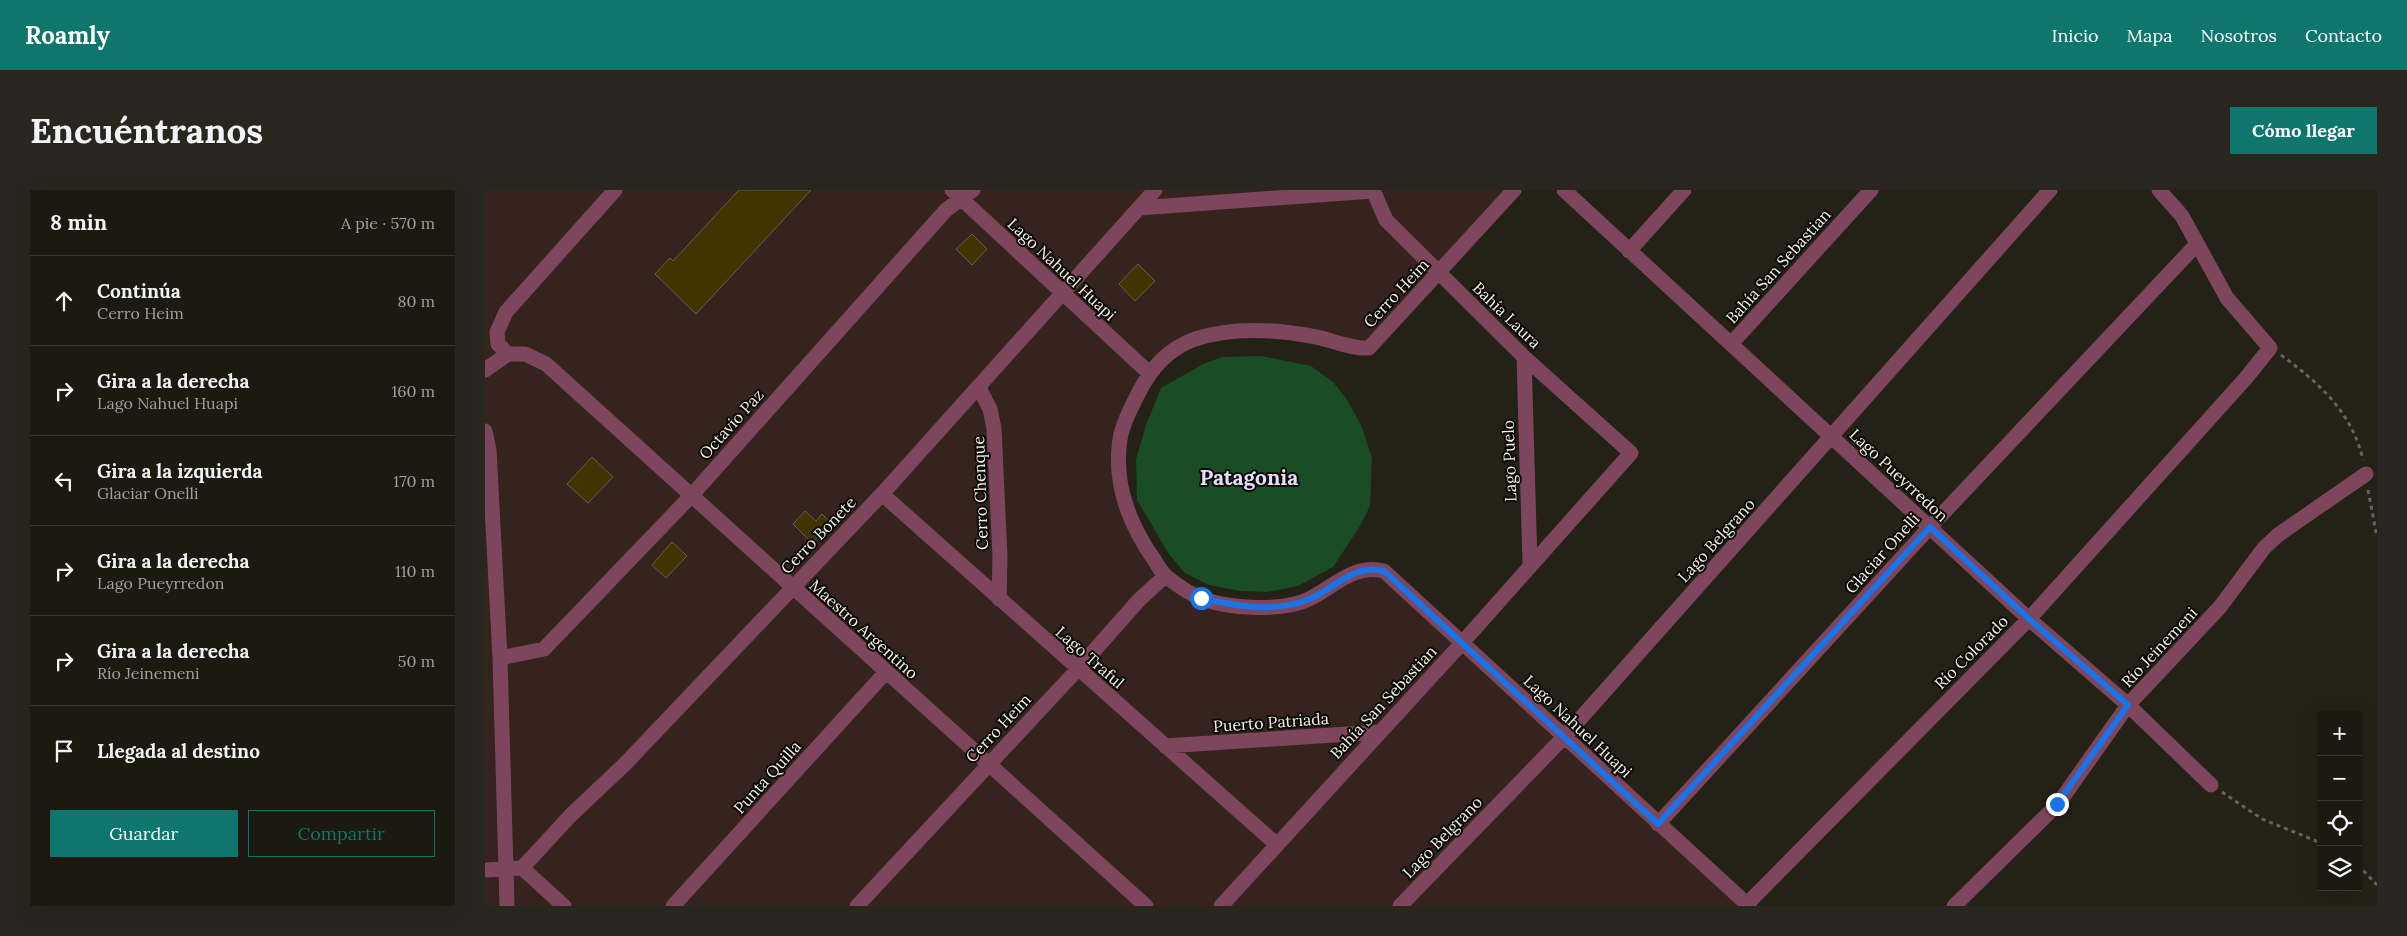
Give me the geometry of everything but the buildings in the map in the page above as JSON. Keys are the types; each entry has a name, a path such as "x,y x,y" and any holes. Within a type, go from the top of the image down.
{"street":[{"path":"485,370 508,354 498,344 497,332 506,312 615,190"},
{"name":"Cerro Bonete","path":"522,868 571,815 625,764 882,494 1155,190"},
{"path":"1139,208 1373,190"},
{"name":"Bahía Laura","path":"1373,190 1386,220 1524,357 1631,453"},
{"name":"Cerro Heim","path":"1384,571 1372,568 1359,571 1308,600 1275,607 1235,606 1201,598 1165,576 1141,541 1129,512 1119,476 1119,448 1125,420 1149,373 1168,353 1193,340 1221,332 1268,330 1312,336 1356,349 1369,348 1514,190"},
{"name":"Lago Pueyrredon","path":"1564,190 2029,619 2128,705 2211,785"},
{"path":"1629,251 1685,190"},
{"name":"Bahía San Sebastian","path":"1731,344 1871,190"},
{"name":"Lago Belgrano","path":"1400,906 1564,737 2050,190"},
{"path":"2159,190 2183,216 2227,298 2271,348"},
{"name":"Lago Nahuel Huapi","path":"962,193 1063,294 1149,373"},
{"name":"Octavio Paz","path":"500,658 544,649 691,496 962,193"},
{"name":"Glaciar Onelli","path":"1658,824 1930,527 2197,244"},
{"name":"Río Colorado","path":"1748,905 2029,619 2271,348"},
{"name":"Maestro Argentino","path":"508,354 525,354 546,364 1146,906"},
{"name":"Lago Puelo","path":"1524,357 1530,564"},
{"name":"Cerro Chenque","path":"979,388 990,409 994,428 1000,557 999,600"},
{"path":"485,431 489,450 500,658 507,906"},
{"name":"Bahía San Sebastian","path":"1221,906 1462,642 1631,453"},
{"name":"Río Jeinemeni","path":"1954,906 2057,804 2128,705 2220,607 2264,548 2278,535 2366,474"},
{"name":"Lago Traful","path":"882,494 999,600 1276,844"},
{"name":"Lago Nahuel Huapi","path":"1384,571 1748,905"},
{"name":"Cerro Heim","path":"857,906 1078,669 1138,601 1165,576"},
{"name":"Punta Quilla","path":"673,906 885,672"},
{"name":"Puerto Patriada","path":"1165,746 1379,732"},
{"path":"485,870 522,868 564,906"}],"path":[{"path":"2271,348 2302,370 2337,403 2358,441 2377,537"},
{"path":"2211,785 2262,819 2317,841"},
{"path":"2362,870 2377,885"}],"shaded area":[{"path":"485,190 1514,190 1369,348 1312,336 1221,332 1168,353 1125,420 1119,476 1165,576 1201,598 1275,607 1372,568 1749,906 485,906"}],"green space":[{"path":"1261,356 1311,366 1333,382 1346,398 1361,425 1372,458 1370,506 1360,526 1333,567 1298,586 1267,592 1240,591 1209,585 1185,573 1169,554 1137,500 1136,459 1146,425 1161,388 1205,363 1223,357"}],"district":[{"name":"Patagonia","path":"1249,478"}],"route":[{"path":"1201,598 1235,606 1275,607 1308,600 1333,584 1359,571 1372,568 1384,571 1658,824 1930,527 2029,619 2128,705 2057,804"}]}
